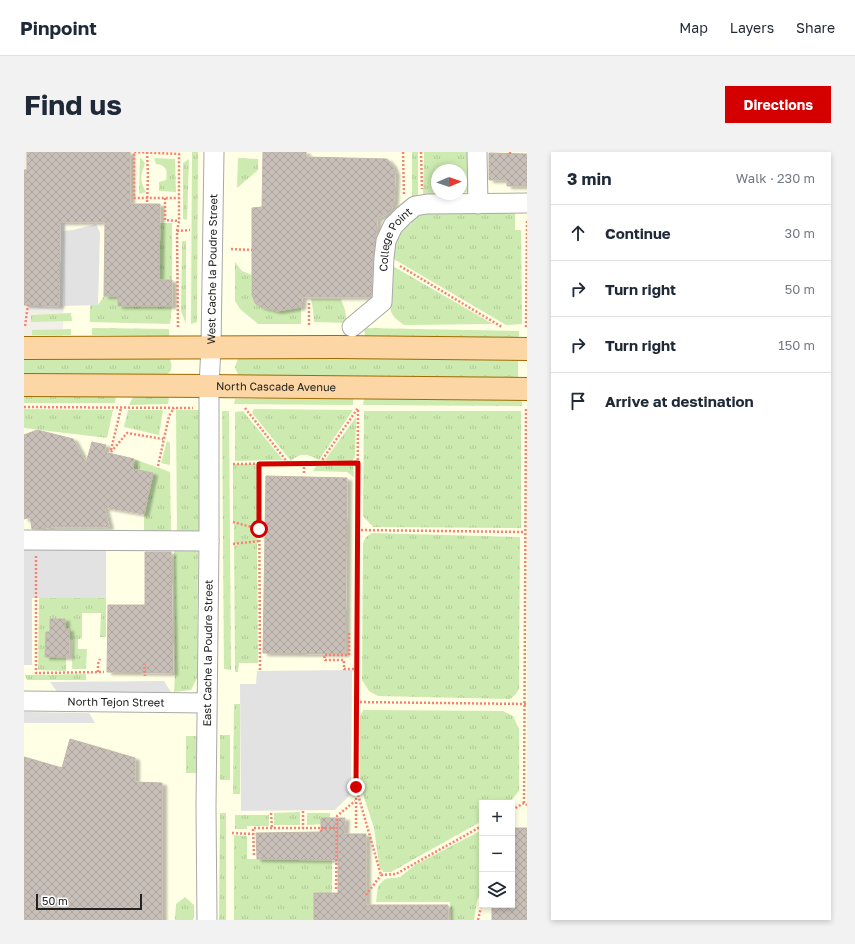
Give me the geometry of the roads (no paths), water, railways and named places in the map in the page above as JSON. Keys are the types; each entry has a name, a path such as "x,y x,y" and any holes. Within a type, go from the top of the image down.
{"main road":[{"path":"24,348 338,346 527,349"},
{"name":"North Cascade Avenue","path":"24,385 527,390"}],"street":[{"name":"West Cache la Poudre Street","path":"209,386 214,152"},
{"path":"477,152 478,204"},
{"name":"College Point","path":"352,327 382,302 386,241 393,226 415,206 527,203"},
{"name":"East Cache la Poudre Street","path":"206,920 209,386"},
{"path":"24,540 209,541"},
{"name":"North Tejon Street","path":"24,701 207,703"}]}
